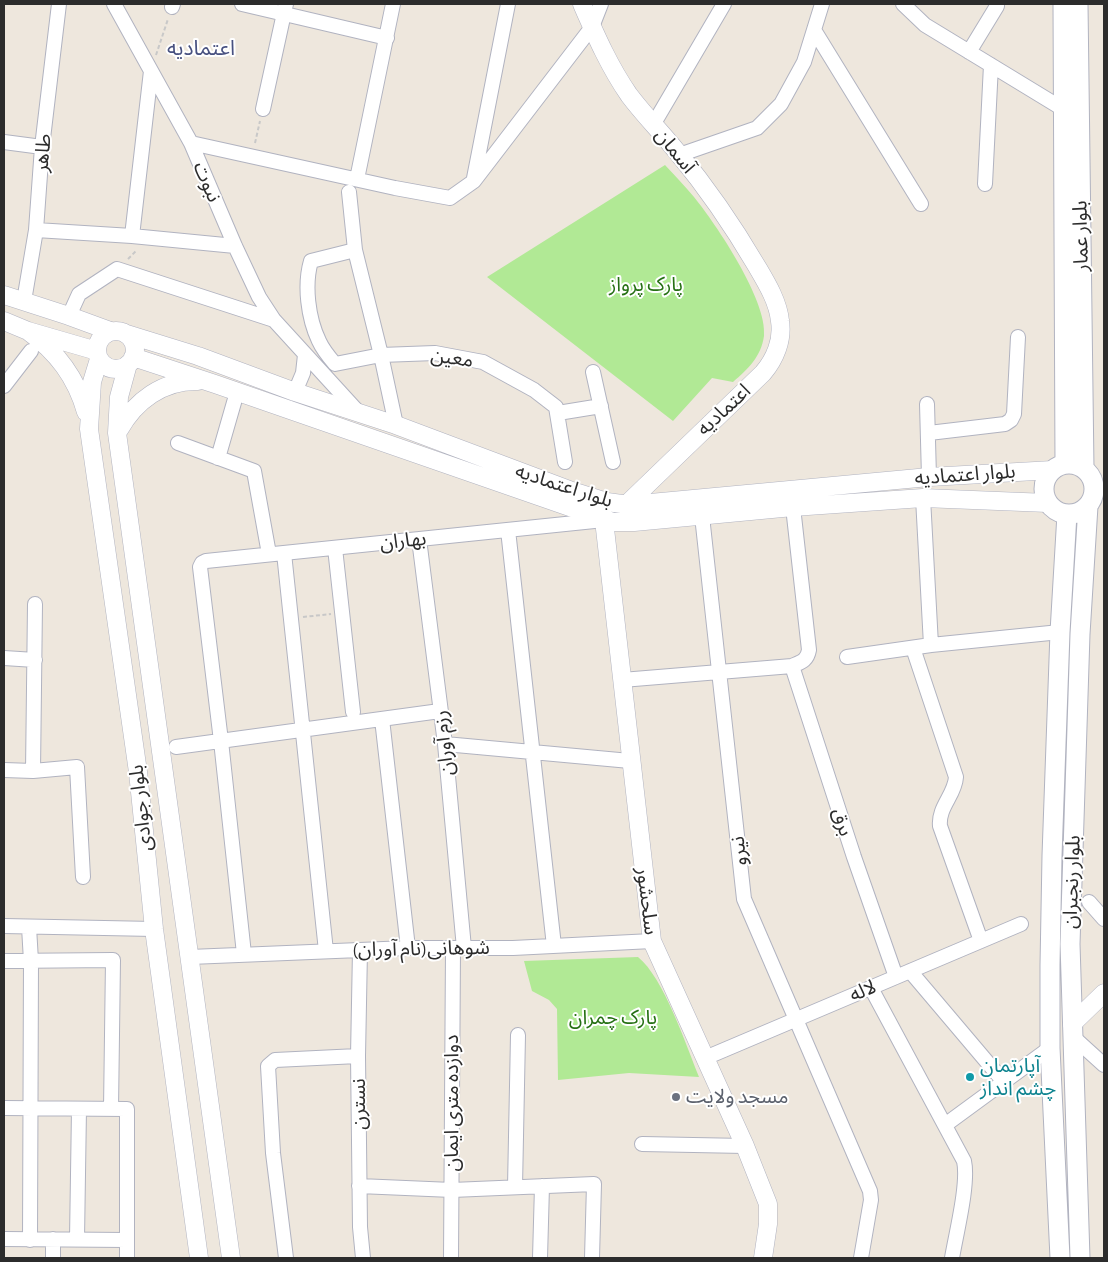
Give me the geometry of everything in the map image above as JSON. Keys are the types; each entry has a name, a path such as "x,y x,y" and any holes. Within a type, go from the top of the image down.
{"main road":[{"name":"بلوار عمار","path":"1059,467 1063,4"},
{"name":"بلوار عمار","path":"1078,4 1094,480"},
{"path":"1075,465 1094,480 1094,507 1078,513 1067,514 1056,511 1048,503 1045,496 1044,484 1048,476 1059,467 1075,465"},
{"name":"بلوار رنجبران","path":"1080,1258 1070,944 1080,634 1094,507"},
{"name":"بلوار رنجبران","path":"1060,1258 1050,1048 1050,965 1060,632 1067,514"}],"street":[{"name":"طاهر","path":"24,301 36,230 42,148 59,4"},
{"name":"نبوت","path":"114,4 191,142 252,283 274,320 359,413"},
{"path":"242,4 285,8 387,38"},
{"path":"357,179 393,4"},
{"path":"474,181 508,4"},
{"name":"آسمان","path":"582,4 610,66 618,79 679,155 732,226 773,296"},
{"path":"191,142 427,195 450,198 474,181 592,27 601,4"},
{"path":"654,125 724,4"},
{"path":"679,155 757,128 781,104 804,62 822,4"},
{"path":"903,4 925,25 1062,109"},
{"path":"969,52 997,6"},
{"path":"263,109 285,8"},
{"path":"814,30 921,204"},
{"path":"985,184 991,65"},
{"path":"132,236 151,71"},
{"path":"4,142 42,148"},
{"path":"349,192 355,250 396,425"},
{"path":"36,230 132,236 235,246"},
{"path":"335,364 320,343 311,316 308,270 311,261 355,250"},
{"path":"69,316 79,294 117,269 274,320"},
{"name":"بلوار اعتمادیه","path":"4,295 119,333 198,356 295,392 396,425 569,490 607,502 626,505 1059,467"},
{"name":"اعتمادیه","path":"626,505 768,368 776,352 780,335 779,315 773,296"},
{"path":"4,321 98,355"},
{"path":"28,331 44,343 70,373 79,390 90,429"},
{"path":"119,333 132,341 134,349 131,361 121,368 112,369 104,365 98,355 98,342 103,335 119,333"},
{"path":"929,433 1005,424 1011,420 1014,414 1018,337"},
{"path":"4,386 31,351"},
{"name":"معین","path":"317,367 381,355 435,353 483,362 534,390 556,407 558,413"},
{"name":"بلوار جوادی","path":"98,355 92,382 90,429 138,772 154,929 199,1258"},
{"path":"295,392 303,374 305,355"},
{"name":"بلوار اعتمادیه","path":"131,361 215,384 604,520 634,522 793,507 922,498 1048,503"},
{"name":"بلوار جوادی","path":"131,361 119,397 117,433 231,1258"},
{"path":"593,372 613,462"},
{"path":"117,433 127,415 141,401 157,390 176,383 196,381 215,384"},
{"path":"218,458 237,392"},
{"path":"927,404 929,477"},
{"path":"565,462 558,413 601,406"},
{"path":"178,443 254,470 269,554"},
{"path":"922,498 931,645"},
{"path":"622,680 792,666 804,661 808,657 809,650 793,507"},
{"name":"نیرو","path":"702,516 744,898 870,1190 871,1200 861,1258"},
{"name":"بهاران","path":"221,741 200,567 206,560 604,520"},
{"name":"سلحشور","path":"604,520 652,941 706,1058 768,1204 768,1224 763,1258"},
{"path":"508,530 554,946"},
{"name":"رزم آوران","path":"419,539 445,744 458,948"},
{"path":"335,548 353,712"},
{"path":"284,553 326,951"},
{"path":"33,771 35,604"},
{"path":"848,657 931,645 1060,632"},
{"path":"914,648 956,777 942,812 940,826 981,941"},
{"path":"4,658 35,660"},
{"name":"برق","path":"792,666 854,857 896,977"},
{"path":"176,747 440,711"},
{"path":"382,719 408,948"},
{"path":"221,741 244,954"},
{"path":"445,744 630,760"},
{"path":"4,770 33,771 76,767 83,877"},
{"path":"138,772 164,767"},
{"path":"1089,902 1104,918"},
{"name":"لاله","path":"706,1058 1021,924"},
{"path":"4,926 154,929"},
{"path":"29,927 31,961 30,1240"},
{"name":"شوهانی(نام آوران)","path":"190,957 408,948 554,946 652,941"},
{"name":"دوازده متری ایمان","path":"451,1258 458,948"},
{"name":"نسترن","path":"360,950 358,1056 359,1186 363,1258"},
{"path":"4,961 113,960 111,1109"},
{"path":"910,971 1004,1082"},
{"path":"871,988 962,1155 966,1171 952,1258"},
{"path":"1104,993 1072,1030 1104,1065"},
{"path":"515,1187 518,1036"},
{"path":"945,1125 1050,1048"},
{"path":"286,1258 273,1153 268,1066 275,1060 358,1056"},
{"path":"4,1108 127,1109 127,1258"},
{"path":"77,1239 80,1109"},
{"path":"642,1144 744,1146"},
{"path":"359,1186 452,1190 594,1184 592,1258"},
{"path":"540,1258 542,1186"},
{"path":"53,1238 53,1258"},
{"path":"4,1239 127,1240"}],"path":[{"path":"151,71 172,5"},
{"path":"252,156 263,109"},
{"path":"117,269 150,238"},
{"path":"291,619 342,612"}],"green space":[{"name":"پارک پرواز","path":"665,165 691,193 715,225 739,264 758,303 763,321 764,336 757,356 744,372 733,382 712,378 673,421 487,277"},
{"name":"پارک چمران","path":"638,957 657,980 681,1031 699,1077 629,1073 558,1080 557,1009 549,1000 532,991 524,961"}],"place":[{"name":"آپارتمان چشم انداز","path":"970,1077"},
{"name":"مسجد ولایت","path":"676,1097"}],"district":[{"name":"اعتمادیه","path":"201,49"}]}
